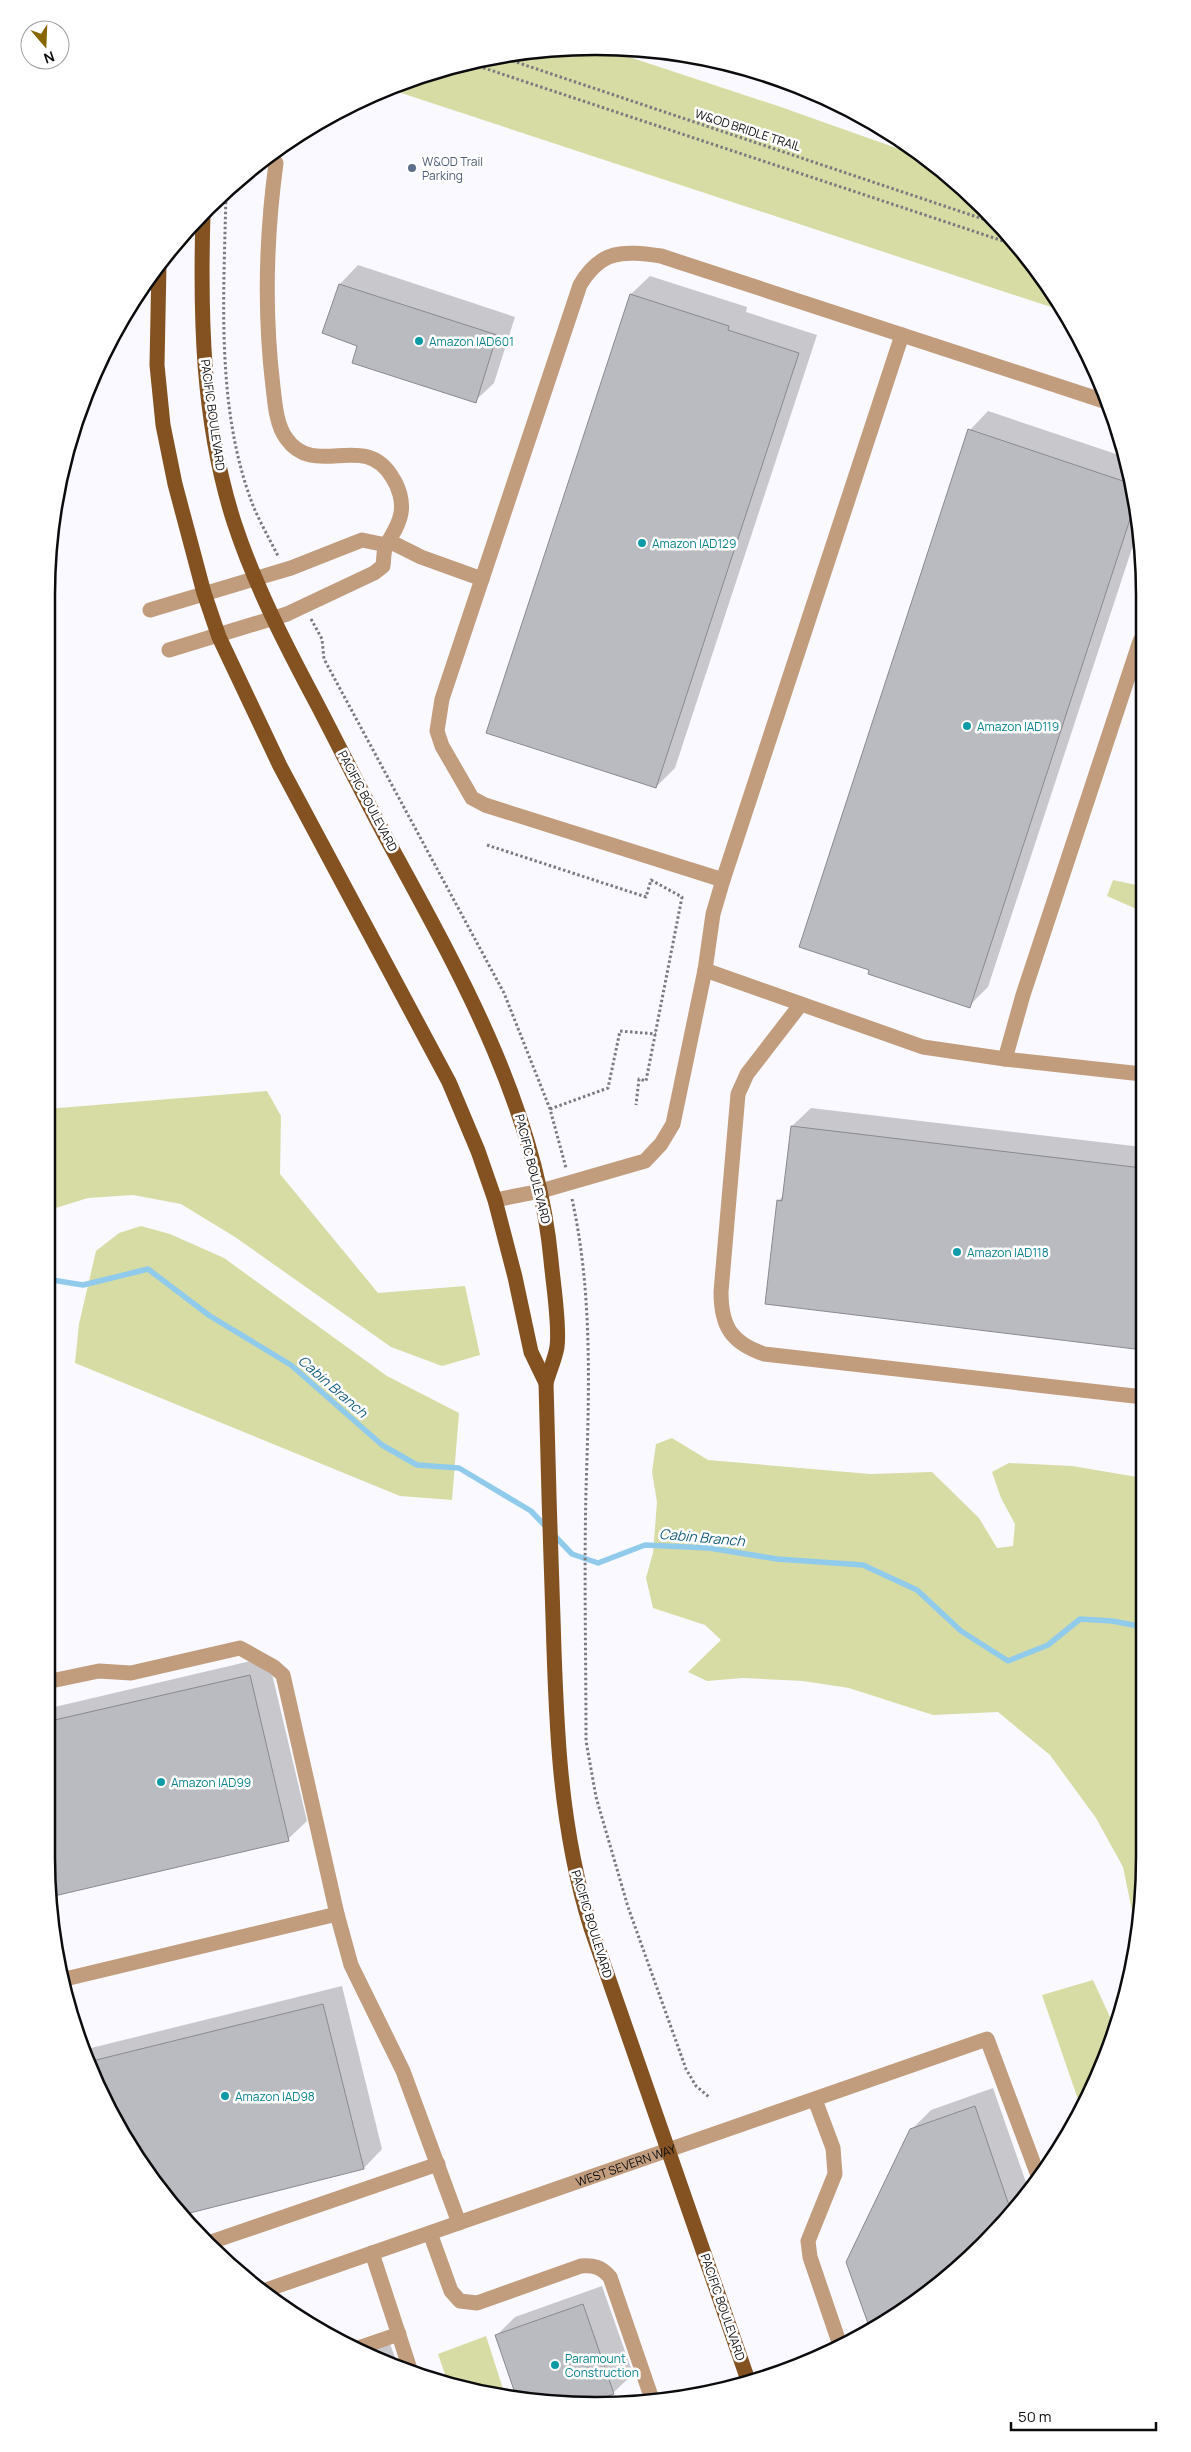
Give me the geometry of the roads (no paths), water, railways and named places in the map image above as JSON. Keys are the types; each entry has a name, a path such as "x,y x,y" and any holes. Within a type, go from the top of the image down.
{"main road":[{"name":"PACIFIC BOULEVARD","path":"203,224 203,341 208,402 218,463 234,523 274,619 424,906 492,1044 518,1109 541,1191 548,1232 557,1346 546,1383 556,1721 567,1830 581,1894 746,2375"},
{"name":"PACIFIC BOULEVARD","path":"159,277 157,366 163,425 175,484 204,594 219,637 280,766 449,1082 478,1151 495,1200 515,1277 531,1352 546,1383"}],"street":[{"path":"169,650 219,637 274,619 304,608 359,581 383,566 388,543 399,523 401,501 398,489 386,467 378,460 364,455 314,456 302,452 286,438 280,426 271,367 267,281 268,217 276,163"},
{"path":"723,880 503,812 472,798 442,746 438,731 442,699 580,285 592,267 603,259 627,252 661,256 1099,399"},
{"path":"495,1200 541,1191 645,1161 662,1144 673,1124 705,970 713,914 902,335"},
{"path":"150,610 284,569 362,540 388,543 482,579"},
{"path":"1005,1059 1023,995 1136,653"},
{"path":"705,970 923,1047 1005,1059 1136,1073"},
{"path":"801,1004 747,1074 738,1094 721,1292 722,1315 736,1342 764,1354 1136,1396"},
{"path":"55,1680 99,1671 131,1673 240,1648 274,1667 283,1675 337,1914 351,1965 403,2071 459,2223"},
{"path":"69,1978 337,1914"},
{"name":"WEST SEVERN WAY","path":"271,2288 987,2039 1036,2170"},
{"path":"815,2100 833,2148 835,2174 808,2241 810,2257 838,2339"},
{"path":"215,2241 438,2164"},
{"path":"430,2233 451,2291 460,2301 478,2303 581,2266 592,2265 602,2269 610,2277 649,2394"},
{"path":"372,2253 409,2363"},
{"path":"366,2345 399,2334"}],"waterway":[{"name":"Cabin Branch","path":"55,1280 83,1285 148,1269 210,1316 291,1365 382,1445 417,1465 459,1468 531,1511 546,1527"},
{"name":"Cabin Branch","path":"552,1533 572,1554 598,1563 645,1545 709,1548 777,1559 863,1565 917,1590 961,1631 1008,1661 1048,1645 1080,1619 1112,1621 1136,1626"}],"place":[{"name":"W&OD Trail Parking","path":"412,168"},
{"name":"Amazon IAD601","path":"419,341"},
{"name":"Amazon IAD129","path":"642,543"},
{"name":"Amazon IAD119","path":"967,726"},
{"name":"Amazon IAD118","path":"957,1252"},
{"name":"Amazon IAD99","path":"161,1782"},
{"name":"Amazon IAD98","path":"225,2096"},
{"name":"Paramount Construction","path":"555,2365"}]}
